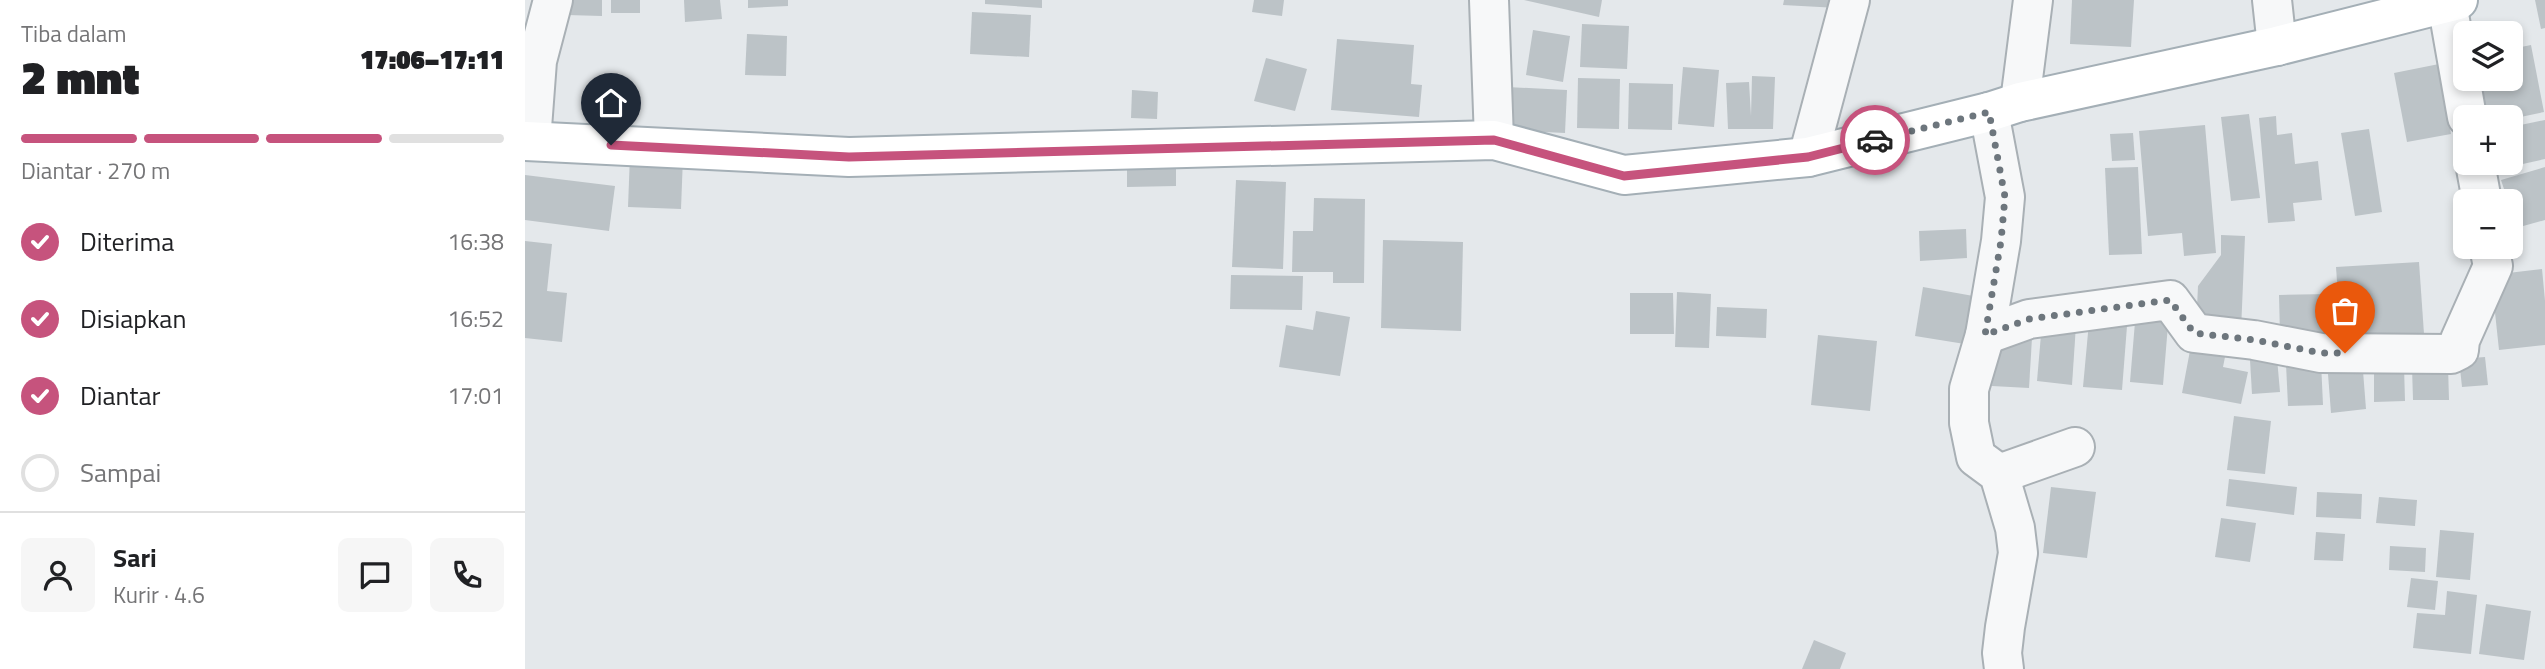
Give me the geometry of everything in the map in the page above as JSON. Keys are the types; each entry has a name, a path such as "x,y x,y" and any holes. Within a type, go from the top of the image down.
{"main road":[{"path":"528,141 849,157 1494,140 1624,176 1808,157 2005,107 2277,46 2452,2"}],"street":[{"path":"528,141 537,61 553,0"},
{"path":"1489,0 1494,140"},
{"path":"1808,157 1850,0"},
{"path":"2004,669 2002,653 2005,627 2018,553 2015,528 1999,474 1976,457 1969,423 1969,389 1985,335 2001,241 2005,197 2005,107 2033,0"},
{"path":"2272,0 2277,46"},
{"path":"2452,2 2465,105"},
{"path":"1985,335 2029,319 2170,300 2194,333 2255,340 2321,353 2451,354 2459,350 2460,340 2493,266 2492,259"},
{"path":"1999,474 2075,447"}],"building":[{"path":"567,0 602,0 602,16 567,15"},
{"path":"611,0 640,0 640,13 611,13"},
{"path":"684,0 720,0 722,19 685,22"},
{"path":"748,0 788,0 788,6 748,8"},
{"path":"985,0 1042,0 1042,8 985,4"},
{"path":"1254,0 1284,0 1282,16 1252,12"},
{"path":"1524,0 1602,0 1599,17"},
{"path":"1784,0 1838,0 1838,8 1783,5"},
{"path":"2072,0 2134,0 2131,47 2070,44"},
{"path":"2535,0 2545,0 2545,28 2541,29"},
{"path":"972,12 1031,15 1029,57 970,54"},
{"path":"1582,24 1629,26 1627,69 1580,67"},
{"path":"1533,30 1570,36 1563,82 1526,75"},
{"path":"747,34 787,36 786,76 745,75"},
{"path":"1337,39 1414,45 1411,84 1422,85 1419,117 1331,110"},
{"path":"2531,45 2544,112 2523,116 2523,105 2476,105 2474,91 2523,91 2523,47"},
{"path":"1266,58 1307,69 1295,111 1254,101"},
{"path":"2439,64 2451,134 2407,142 2394,73"},
{"path":"1683,67 1719,70 1714,127 1678,124"},
{"path":"1752,76 1775,77 1773,129 1728,129 1726,83 1749,82 1751,116"},
{"path":"1578,78 1620,79 1619,129 1577,128"},
{"path":"1629,83 1673,84 1672,130 1628,129"},
{"path":"1507,87 1567,90 1565,133 1505,130"},
{"path":"1132,90 1158,92 1157,119 1131,118"},
{"path":"2249,114 2260,198 2231,201 2221,117"},
{"path":"2276,116 2277,135 2292,133 2295,164 2318,161 2322,200 2293,203 2295,221 2268,223 2259,118"},
{"path":"2545,120 2545,159 2523,164 2523,125"},
{"path":"2205,125 2216,253 2184,256 2182,233 2148,236 2139,131"},
{"path":"2369,129 2382,212 2355,216 2341,133"},
{"path":"2133,133 2135,160 2112,161 2110,134"},
{"path":"630,155 683,157 681,209 628,207"},
{"path":"1176,163 1176,186 1127,187 1127,164"},
{"path":"2138,167 2142,254 2109,255 2105,168"},
{"path":"2545,167 2545,220 2523,226 2523,189 2504,189 2501,180"},
{"path":"525,175 615,186 609,231 525,220"},
{"path":"1236,180 1286,182 1283,269 1232,267"},
{"path":"1314,198 1365,199 1364,283 1333,283 1333,272 1292,272 1293,231 1313,231"},
{"path":"1966,229 1967,258 1920,261 1919,231"},
{"path":"2221,235 2245,236 2241,331 2196,329 2198,286 2221,255"},
{"path":"1383,240 1463,242 1461,331 1381,328"},
{"path":"525,241 552,244 547,291 567,293 562,342 525,338"},
{"path":"2419,262 2424,334 2341,339 2336,267"},
{"path":"2542,269 2545,345 2499,350 2491,275"},
{"path":"1231,275 1303,276 1302,310 1230,309"},
{"path":"1923,287 1979,297 1971,345 1915,336"},
{"path":"1677,292 1711,294 1709,348 1675,347"},
{"path":"1630,293 1673,293 1674,334 1630,334"},
{"path":"2328,294 2329,333 2280,335 2279,295"},
{"path":"1717,307 1767,309 1766,338 1716,336"},
{"path":"2136,310 2169,313 2163,385 2130,382"},
{"path":"1316,311 1350,317 1340,376 1279,367 1286,325 1313,330"},
{"path":"2089,322 2127,326 2122,390 2083,387"},
{"path":"2042,323 2076,325 2072,385 2037,381"},
{"path":"1818,335 1877,341 1870,411 1811,405"},
{"path":"1995,336 2032,338 2029,388 1992,386"},
{"path":"2192,340 2227,347 2223,367 2248,372 2241,404 2182,393"},
{"path":"2485,357 2488,385 2462,387 2459,359"},
{"path":"2277,358 2280,392 2252,394 2250,360"},
{"path":"2321,362 2323,405 2288,406 2286,364"},
{"path":"2404,366 2405,401 2374,402 2374,367"},
{"path":"2448,366 2449,400 2413,400 2412,367"},
{"path":"2363,371 2366,409 2331,413 2328,374"},
{"path":"2234,416 2271,421 2265,474 2227,470"},
{"path":"2229,479 2297,487 2294,515 2226,506"},
{"path":"2051,487 2096,492 2087,558 2043,553"},
{"path":"2317,492 2362,494 2361,519 2316,517"},
{"path":"2379,497 2417,500 2415,526 2376,523"},
{"path":"2221,518 2256,523 2250,562 2215,557"},
{"path":"2440,530 2474,533 2470,580 2436,577"},
{"path":"2316,532 2345,534 2343,561 2314,560"},
{"path":"2390,546 2426,548 2425,572 2389,570"},
{"path":"2411,578 2438,581 2435,610 2407,607"},
{"path":"2447,591 2477,595 2471,654 2413,648 2417,613 2445,615"},
{"path":"2486,604 2531,611 2524,660 2479,654"},
{"path":"1814,640 1846,653 1840,669 1802,669"}],"way so far":[{"path":"1875,140 1989,112 2005,197 2001,241 1985,335 2029,319 2170,300 2194,333 2255,340 2321,353 2345,353"}],"route":[{"path":"611,145 849,157 1494,140 1624,176 1808,157 1875,140"}]}
